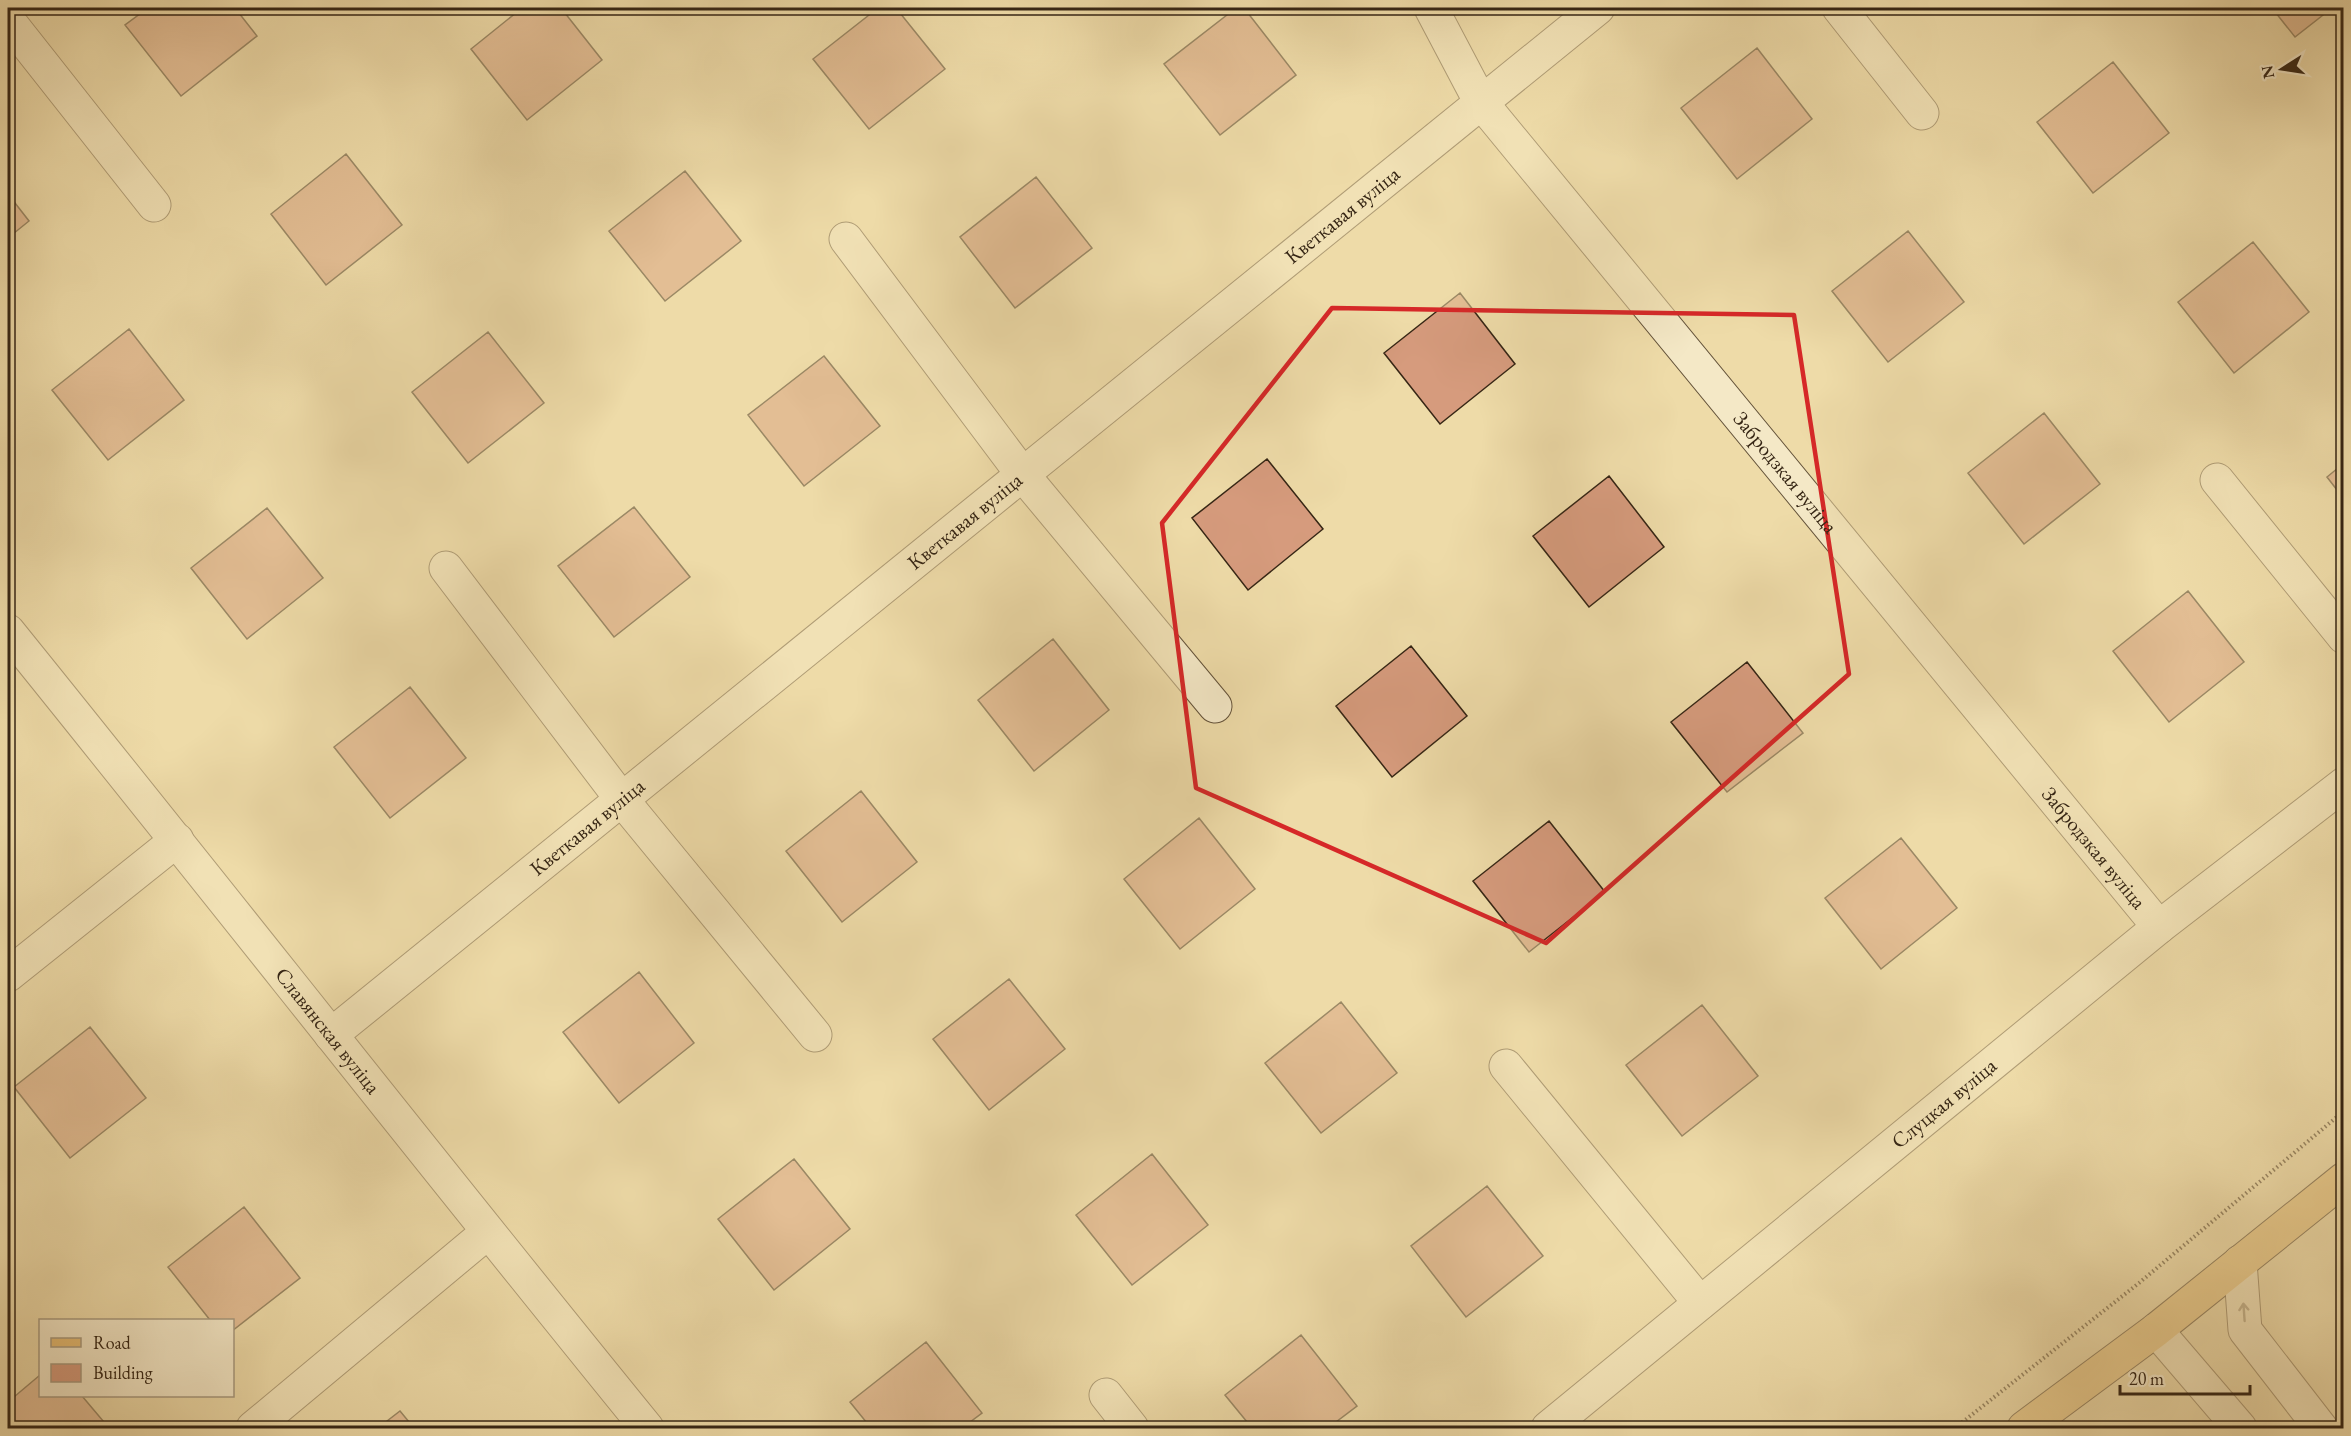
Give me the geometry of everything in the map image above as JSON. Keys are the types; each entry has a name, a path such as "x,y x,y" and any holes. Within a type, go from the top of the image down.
{"main road":[{"path":"2024,1428 2156,1330 2343,1179"}],"street":[{"name":"Забродзкая вуліца","path":"1431,8 1480,101 2159,927"},
{"name":"Кветкавая вуліца","path":"331,1035 623,801 1480,101 1598,8"},
{"path":"1839,8 1922,113"},
{"path":"8,20 154,205"},
{"path":"846,239 1023,475 1215,706"},
{"path":"2217,480 2343,637"},
{"path":"446,568 623,801 815,1035"},
{"name":"Славянская вуліца","path":"8,631 647,1428"},
{"name":"Слуцкая вуліца","path":"1548,1428 2159,927 2343,784"},
{"path":"8,975 177,840"},
{"path":"1506,1066 1700,1303"},
{"path":"253,1428 488,1232"},
{"path":"2240,1263 2245,1330 2320,1428"},
{"path":"2156,1330 2240,1428"},
{"path":"1106,1395 1132,1428"}],"path":[{"path":"1955,1428 2139,1283 2343,1111"}],"highlighted area":[{"path":"1332,308 1794,315 1849,674 1546,943 1196,788 1162,523"}],"building":[{"path":"148,8 235,8 257,36 181,96 125,25"},
{"path":"522,8 561,8 602,60 527,120 471,49"},
{"path":"878,8 896,8 945,69 869,129 813,59"},
{"path":"1236,8 1244,8 1296,75 1220,135 1164,64"},
{"path":"2272,8 2332,8 2295,37"},
{"path":"1757,48 1812,119 1737,179 1681,108"},
{"path":"2113,62 2169,133 2093,193 2037,122"},
{"path":"346,154 402,225 326,285 271,214"},
{"path":"685,171 741,241 665,301 609,231"},
{"path":"1036,177 1092,248 1015,308 960,237"},
{"path":"8,194 29,221 8,238"},
{"path":"1908,231 1964,302 1888,362 1832,291"},
{"path":"2253,242 2309,312 2234,373 2178,302"},
{"path":"1460,293 1515,364 1440,424 1384,353"},
{"path":"129,329 184,400 108,460 52,390"},
{"path":"488,332 544,403 468,463 412,392"},
{"path":"824,356 880,426 804,486 748,415"},
{"path":"2044,413 2100,484 2024,544 1968,473"},
{"path":"1267,459 1323,529 1248,590 1192,518"},
{"path":"2344,463 2344,499 2327,477"},
{"path":"1609,476 1664,547 1589,607 1533,536"},
{"path":"634,507 690,577 614,637 558,566"},
{"path":"267,508 323,578 247,639 191,568"},
{"path":"2188,591 2244,662 2169,722 2113,651"},
{"path":"1053,639 1109,710 1034,771 978,700"},
{"path":"1411,646 1467,716 1392,777 1336,706"},
{"path":"1747,662 1803,733 1727,792 1671,722"},
{"path":"410,687 466,758 390,818 334,747"},
{"path":"861,791 917,862 842,922 786,851"},
{"path":"1199,818 1255,889 1180,949 1124,879"},
{"path":"1549,821 1605,892 1529,952 1473,881"},
{"path":"1901,838 1957,908 1881,969 1825,898"},
{"path":"639,972 694,1043 619,1103 563,1032"},
{"path":"1009,979 1065,1049 989,1110 933,1039"},
{"path":"1341,1002 1397,1073 1321,1133 1265,1063"},
{"path":"1702,1005 1758,1076 1682,1136 1626,1065"},
{"path":"90,1027 146,1098 70,1158 14,1087"},
{"path":"1152,1154 1208,1225 1132,1285 1076,1215"},
{"path":"794,1159 850,1229 774,1290 718,1219"},
{"path":"1487,1186 1543,1256 1466,1317 1411,1246"},
{"path":"244,1207 300,1278 234,1329 234,1319 209,1319 168,1267"},
{"path":"1301,1335 1357,1406 1328,1428 1252,1428 1225,1395"},
{"path":"926,1342 982,1413 962,1428 871,1428 850,1402"},
{"path":"39,1376 39,1397 83,1397 109,1428 8,1428 8,1402"},
{"path":"400,1411 414,1428 378,1428"}]}
